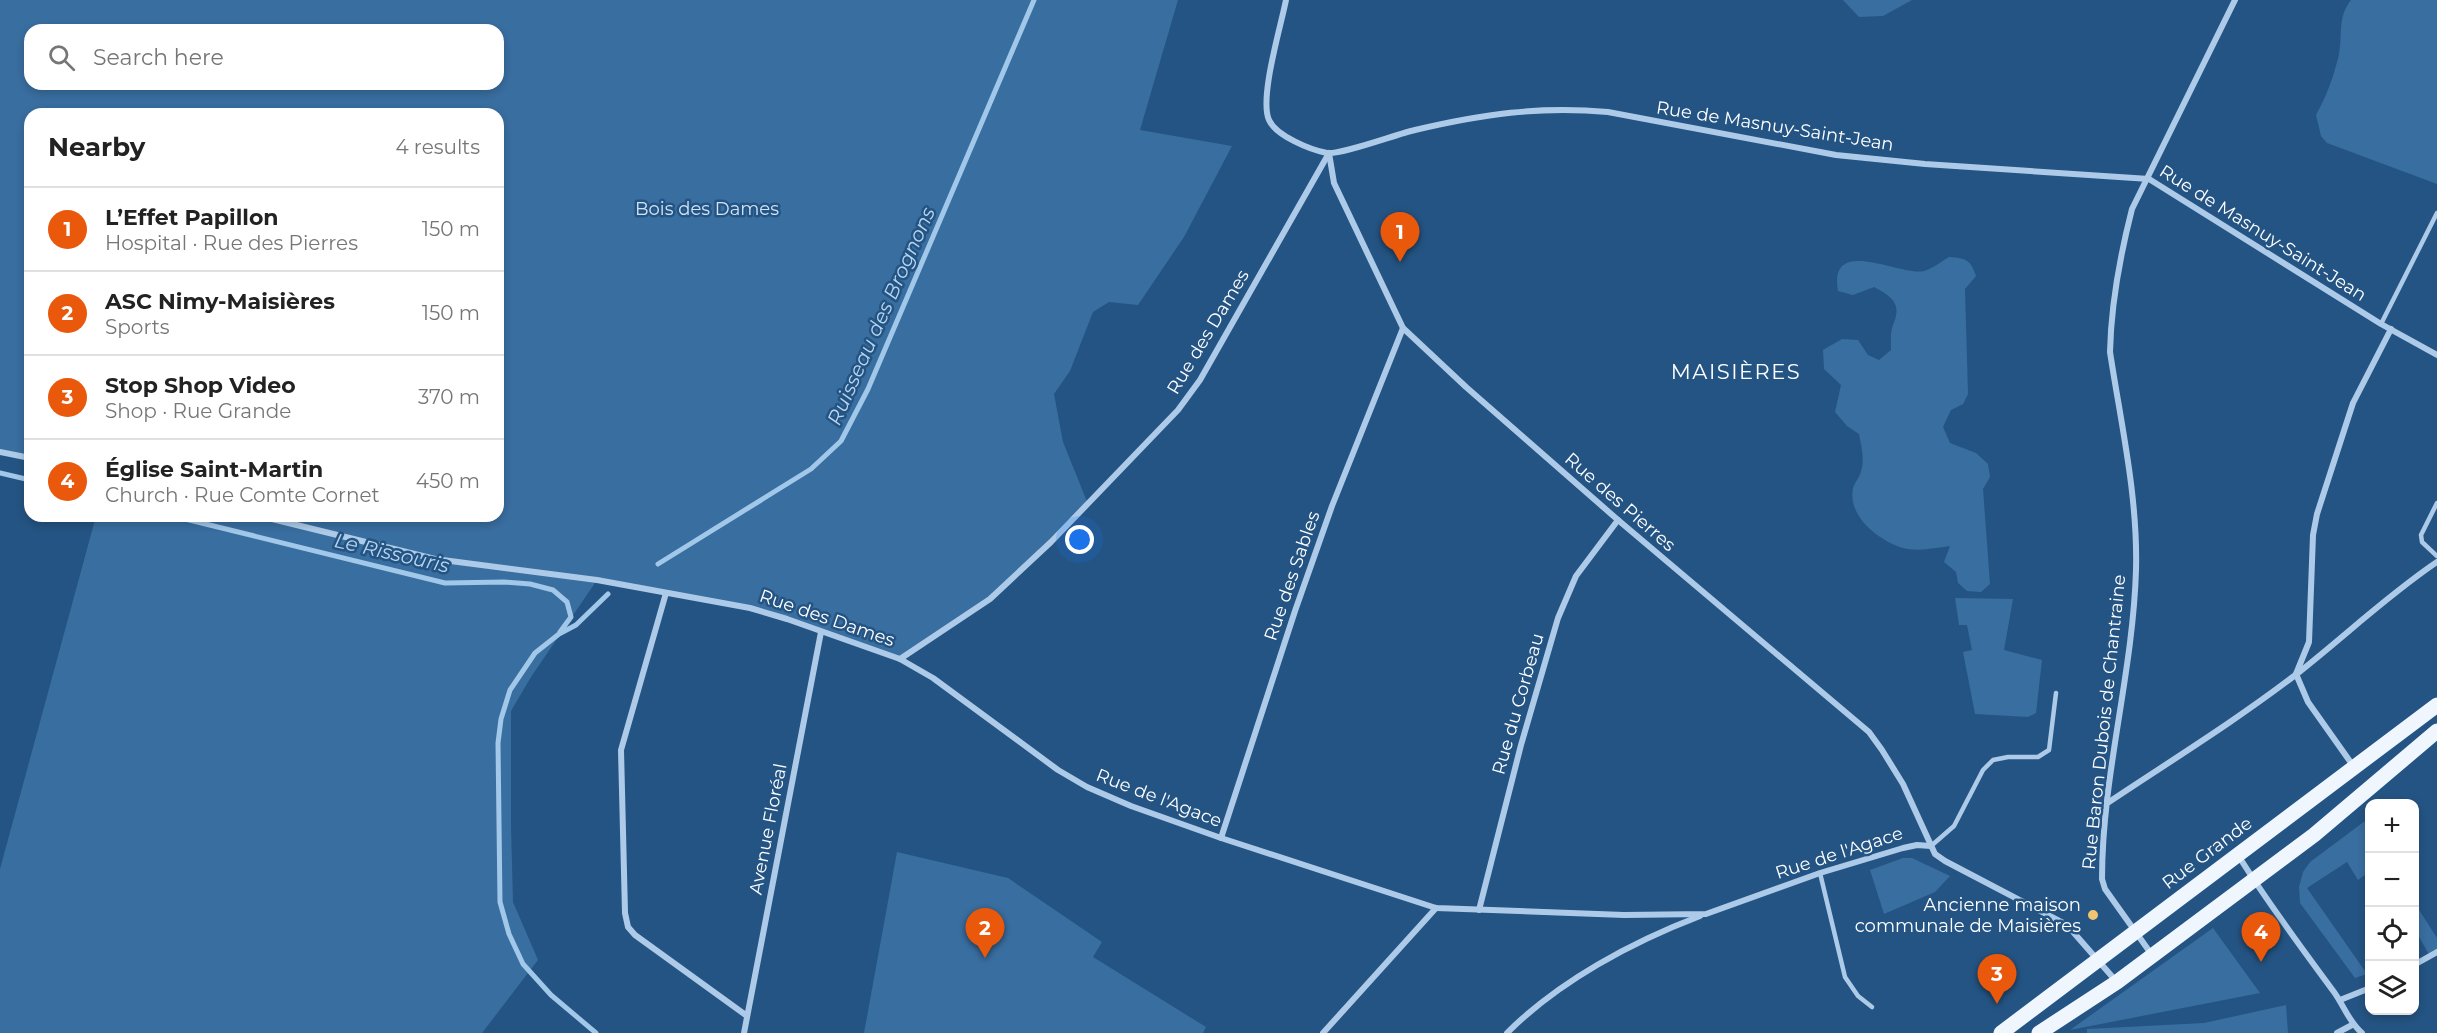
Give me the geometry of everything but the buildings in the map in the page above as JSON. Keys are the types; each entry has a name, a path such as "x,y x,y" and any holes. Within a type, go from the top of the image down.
{"main road":[{"name":"Rue Grande","path":"2001,1033 2437,705"},
{"path":"2048,1031 2254,880 2354,803 2437,731"}],"street":[{"path":"1286,0 1266,93 1268,119 1274,127 1298,143 1329,153"},
{"name":"Rue Baron Dubois de Chantraine","path":"2152,955 2105,889 2102,879 2136,569 2133,503 2110,352 2110,329 2124,240 2132,209 2235,0"},
{"name":"Rue de Masnuy-Saint-Jean","path":"1329,153 1413,130 1495,114 1537,109 1574,109 1608,112 1836,155 1925,164 2149,178 2381,324 2437,355"},
{"name":"Rue des Pierres","path":"1329,153 1334,183 1403,328 1466,387 1618,520 1869,732 1903,784 1931,846"},
{"name":"Rue des Dames","path":"284,522 435,559 597,580 750,608 900,659 990,598 1051,542 1178,410 1200,380 1329,153"},
{"name":"Rue des Sables","path":"1221,838 1332,506 1403,328"},
{"path":"2354,767 2308,702 2296,674 2309,642 2313,535 2319,506 2353,403 2391,329"},
{"path":"0,452 24,457"},
{"name":"Rue du Corbeau","path":"1479,910 1521,745 1558,618 1576,576 1618,520"},
{"path":"2109,802 2220,729 2296,674 2410,579 2437,562"},
{"path":"666,593 621,750 625,913 628,927 635,935 747,1016"},
{"name":"Avenue Floréal","path":"744,1033 821,632"},
{"name":"Rue de l'Agace","path":"900,659 933,678 1058,770 1087,787 1131,806 1221,838 1436,908 1624,915 1706,914"},
{"name":"Rue de l'Agace","path":"1507,1033 1541,1004 1628,947 1664,930 1820,873 1917,845 1931,846 1935,854 1945,861 2067,926 2117,982"},
{"path":"2238,854 2340,1000 2352,1024 2362,1033"},
{"path":"1323,1033 1436,908"},
{"path":"2419,963 2437,952"},
{"path":"2340,1000 2365,990"},
{"path":"2337,1033 2352,1024"}],"lane":[{"path":"2381,324 2437,213"},
{"path":"2437,503 2421,535 2422,542 2437,556"},
{"path":"1931,846 1954,826 1983,770 1993,760 2008,757 2038,757 2049,750 2056,693"},
{"path":"1820,873 1845,977 1858,996 1872,1007"}],"green space":[{"name":"Bois des Dames","path":"0,0 1178,0 1140,130 1232,146 1184,237 1138,305 1109,302 1093,312 1070,371 1054,394 1063,442 1088,504 990,599 900,659 750,608 597,580 531,677 511,711 513,902 538,960 482,1033 0,1033 0,869 94,522 504,522 504,108 24,108 24,457 0,452"},
{"path":"1843,0 1912,0 1883,16 1859,17"},
{"path":"2351,0 2437,0 2437,184 2327,143 2321,136 2316,115 2335,70 2342,19"},
{"path":"1949,257 1967,261 1976,276 1965,289 1968,394 1963,404 1951,410 1943,427 1950,443 1976,453 1988,464 1990,477 1983,489 1990,584 1981,592 1967,591 1958,583 1956,572 1944,562 1950,546 1921,550 1903,548 1884,540 1860,517 1852,498 1853,488 1863,462 1859,434 1847,426 1835,412 1841,385 1824,369 1823,350 1842,339 1858,340 1868,355 1879,360 1891,350 1891,331 1896,318 1894,302 1874,287 1853,295 1838,291 1838,274 1844,265 1855,261 1869,262 1924,271"},
{"path":"1955,598 2013,599 2004,650 2042,660 2036,713 2028,717 1975,714 1963,652 1972,650 1967,625 1959,625"},
{"path":"2365,821 2365,875 2358,880 2347,862 2307,888 2365,971 2365,975 2355,978 2300,903 2299,887 2303,872 2310,862"},
{"path":"897,852 1008,878 1102,942 1093,957 1206,1027 1203,1033 864,1033"},
{"path":"1903,858 1912,858 1950,876 1935,892 1884,914 1870,870"},
{"path":"2419,910 2437,938 2437,952 2430,956 2419,937"},
{"path":"2213,928 2260,993 2070,1030"},
{"path":"2286,1005 2288,1033 2087,1033 2087,1029 2204,1023"}],"waterway":[{"name":"Ruisseau des Brognons","path":"658,564 811,469 841,441 868,389 1034,0"},
{"name":"Le Rissouris","path":"0,473 24,479"},
{"name":"Le Rissouris","path":"197,522 445,583 504,582 530,584 553,590 567,602 571,617 560,632"},
{"path":"596,1033 551,995 523,964 509,934 500,902 498,743 501,719 510,690 535,653 559,634 576,625 608,594"}],"place":[{"name":"L’Effet Papillon","path":"1400,262"},
{"name":"Ancienne maison communale de Maisières","path":"2093,915"},
{"name":"ASC Nimy-Maisières","path":"985,958"},
{"name":"Église Saint-Martin","path":"2261,962"},
{"name":"Stop Shop Video","path":"1997,1004"}],"district":[{"name":"MAISIÈRES","path":"1736,372"}]}
